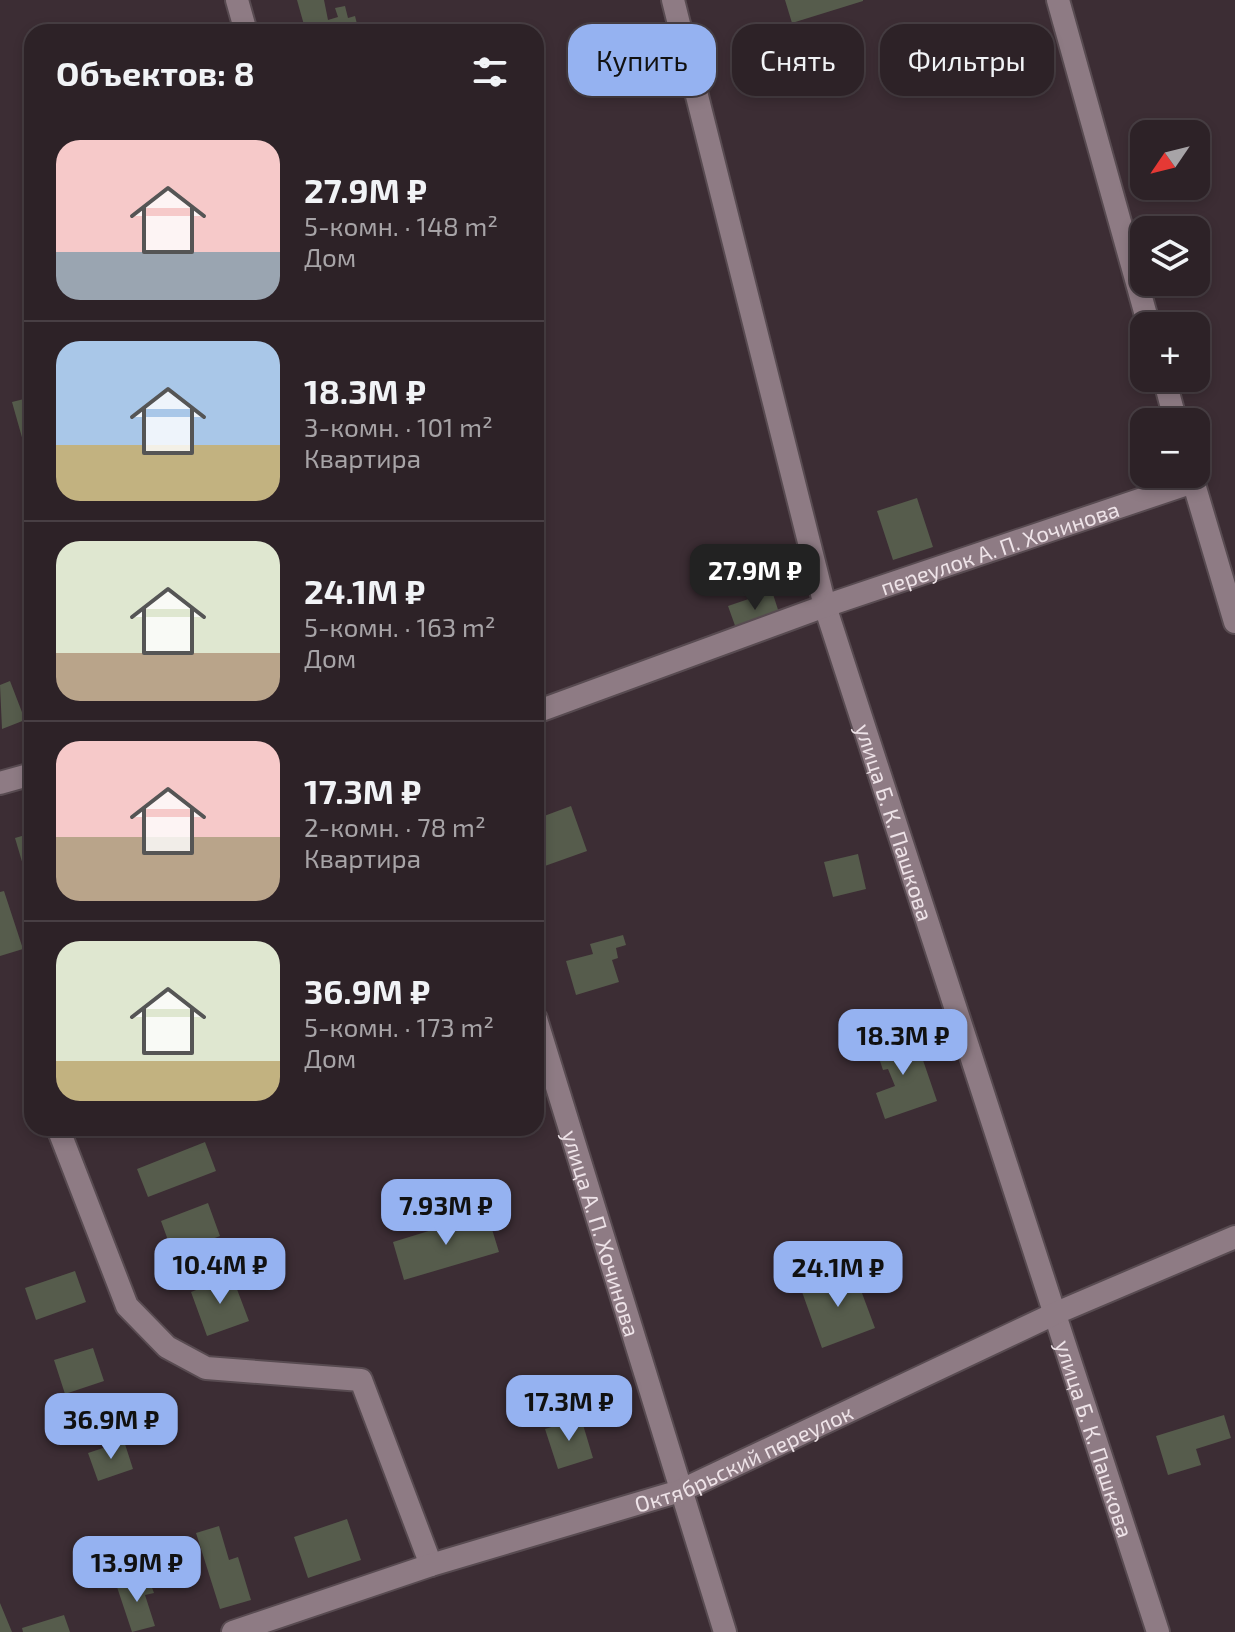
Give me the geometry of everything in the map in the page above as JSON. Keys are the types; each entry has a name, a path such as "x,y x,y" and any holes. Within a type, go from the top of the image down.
{"street":[{"path":"237,0 244,24"},
{"name":"улица Б. К. Пашкова","path":"673,0 825,606 1158,1632"},
{"path":"1058,0 1145,312"},
{"name":"переулок А. П. Хочинова","path":"544,709 825,606 1163,488"},
{"path":"1195,488 1235,622"},
{"path":"0,783 24,776"},
{"name":"улица А. П. Хочинова","path":"544,1045 725,1632"},
{"path":"61,1136 127,1306 167,1347 206,1368 361,1380 431,1565"},
{"name":"Октябрьский переулок","path":"233,1632 431,1565 680,1491 1054,1314 1235,1237"}],"building":[{"path":"297,0 324,0 328,20 338,17 335,8 345,6 348,18 355,16 357,24 304,24"},
{"path":"785,0 863,0 863,1 792,23"},
{"path":"24,399 24,444 12,402"},
{"path":"917,498 933,547 893,560 877,511"},
{"path":"772,591 781,619 738,634 728,606"},
{"path":"10,681 24,717 24,720 2,729 0,685"},
{"path":"571,806 587,851 544,866 544,816"},
{"path":"24,835 24,868 15,838"},
{"path":"858,854 866,889 833,897 824,862"},
{"path":"4,891 23,949 0,956 0,892"},
{"path":"623,935 626,945 616,948 618,958 612,960 619,982 576,995 566,961 593,954 590,944"},
{"path":"914,1034 937,1101 885,1119 876,1093 895,1086 888,1069 883,1070 879,1058 868,1061 865,1051"},
{"path":"205,1142 216,1171 148,1197 137,1169"},
{"path":"208,1203 220,1236 173,1254 161,1221"},
{"path":"487,1213 499,1252 404,1280 393,1242"},
{"path":"853,1269 875,1328 822,1348 801,1289"},
{"path":"75,1271 86,1302 36,1320 25,1288"},
{"path":"232,1276 249,1321 207,1336 191,1292"},
{"path":"93,1348 104,1381 65,1394 54,1360"},
{"path":"1224,1415 1231,1438 1196,1449 1201,1465 1168,1475 1156,1436"},
{"path":"581,1418 593,1458 558,1469 545,1429"},
{"path":"124,1441 133,1469 98,1481 88,1453"},
{"path":"347,1519 361,1560 308,1578 294,1537"},
{"path":"219,1526 229,1560 238,1557 251,1600 220,1609 196,1533"},
{"path":"148,1577 154,1593 145,1595 155,1626 132,1632 117,1587"},
{"path":"0,1603 12,1632 0,1632"},
{"path":"64,1615 70,1632 23,1632 22,1628"}]}
